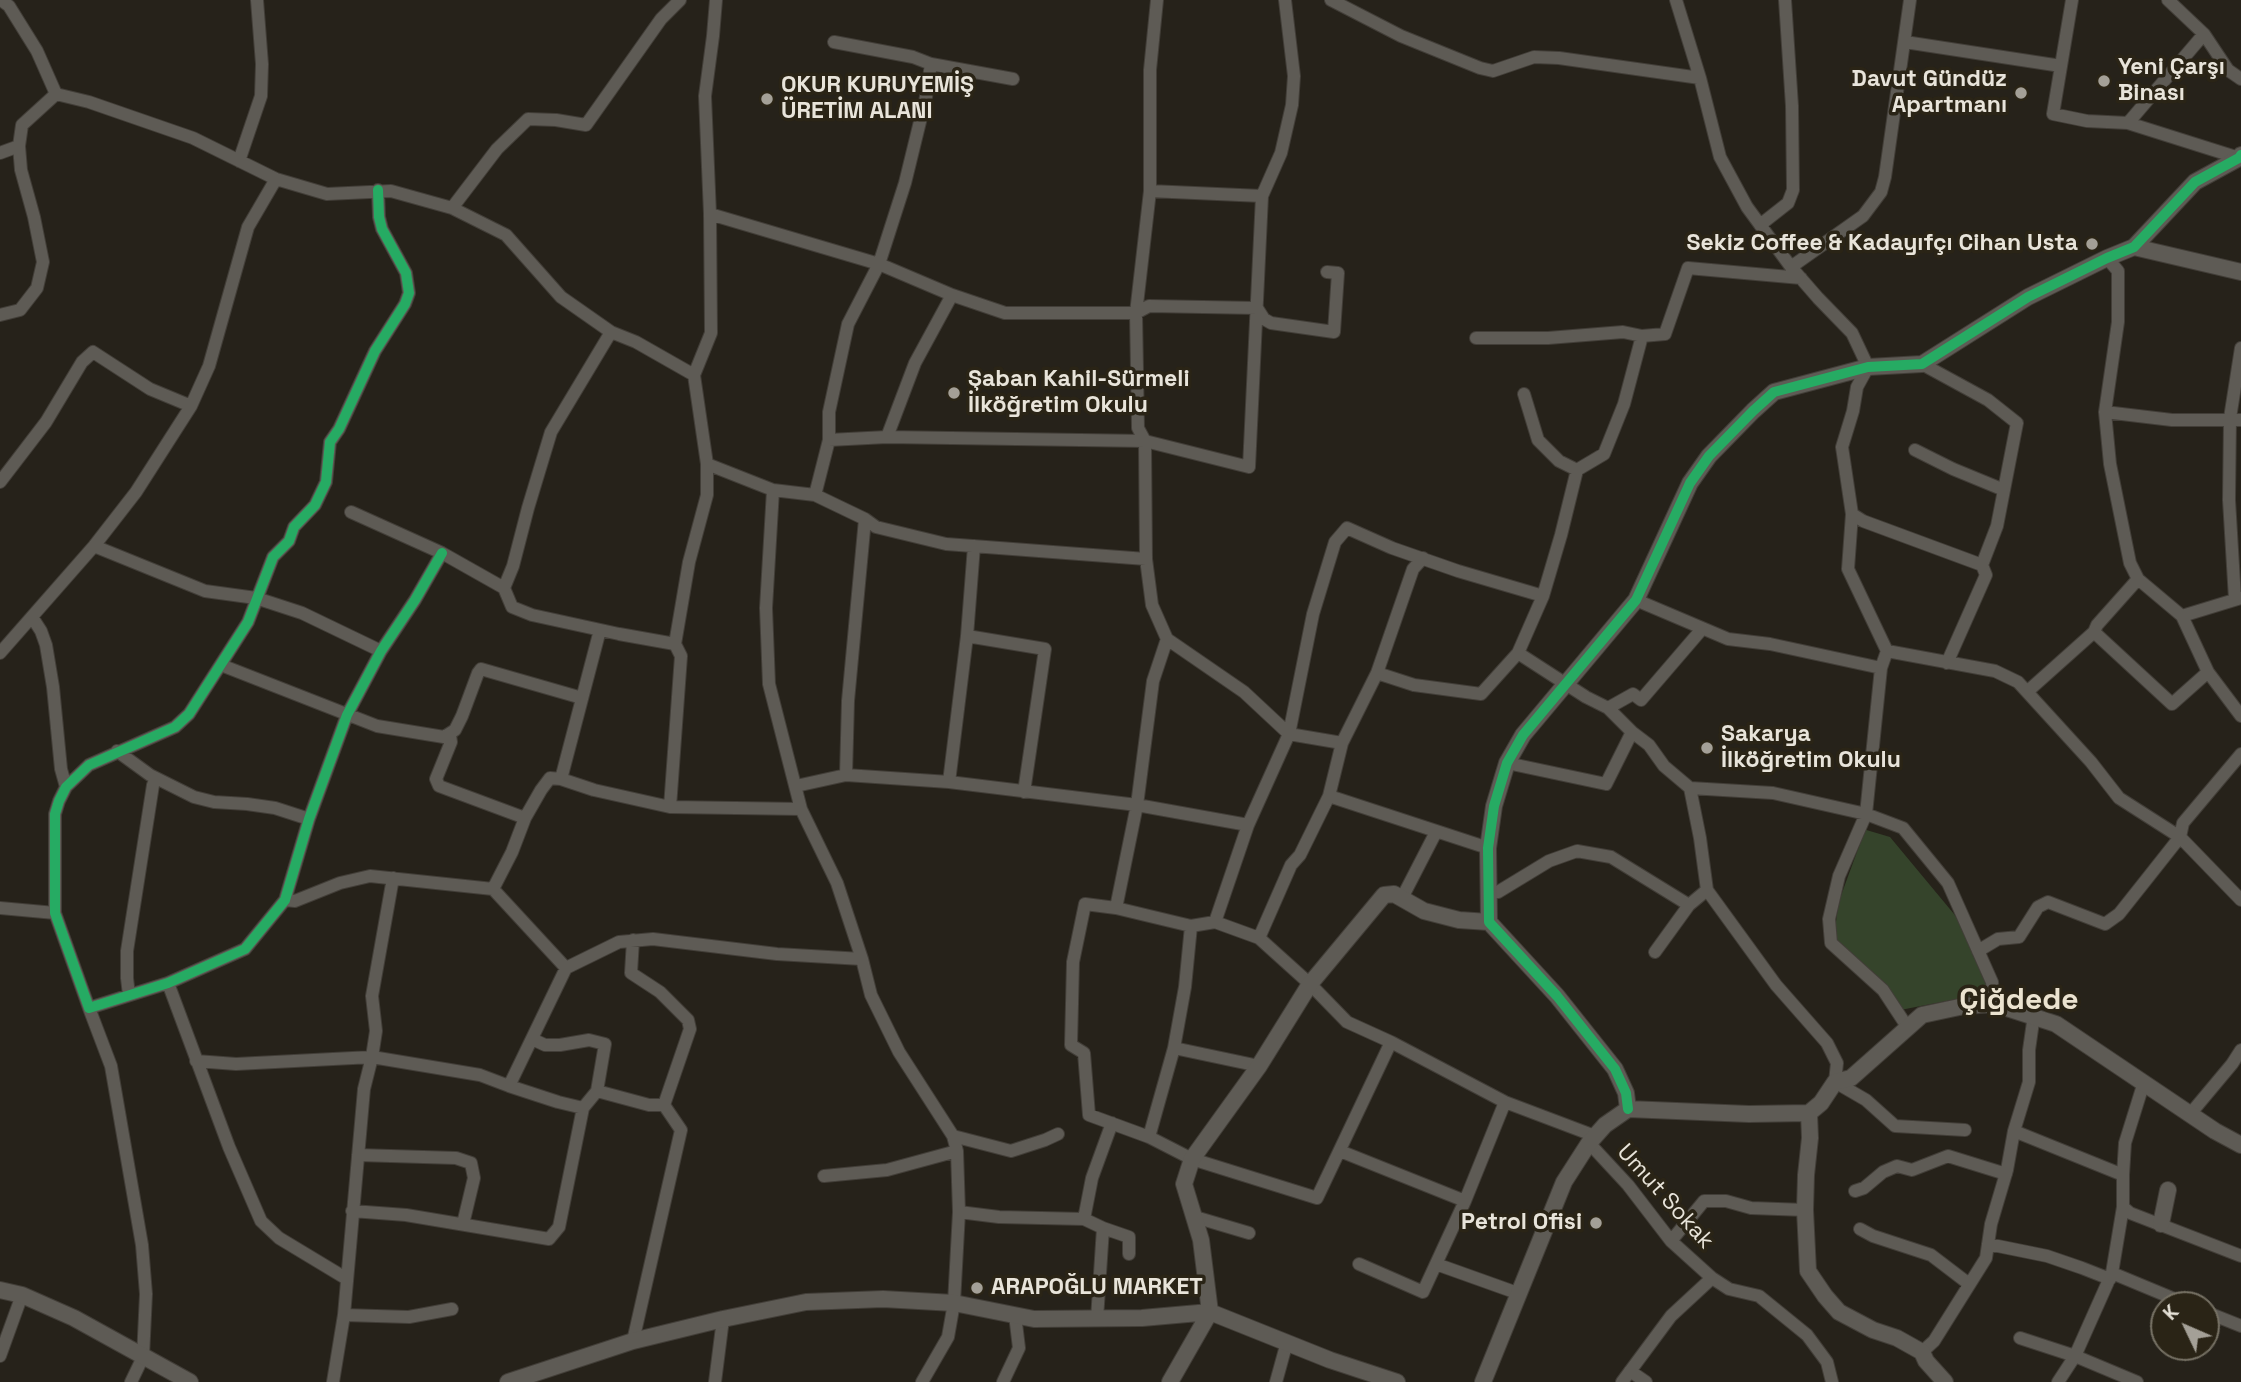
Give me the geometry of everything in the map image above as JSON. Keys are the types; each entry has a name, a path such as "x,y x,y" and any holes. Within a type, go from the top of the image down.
{"street":[{"path":"1,0 9,6 37,51 56,94"},
{"path":"239,161 261,96 262,64 257,0"},
{"path":"452,208 497,149 528,119 586,125 661,19 680,0"},
{"path":"670,807 681,656 675,644 689,562 706,495 707,464 694,375 710,332 710,214 705,96 716,0"},
{"path":"829,440 887,437 1145,441 1249,467 1262,196 1281,153 1293,104 1294,76 1285,0"},
{"path":"1331,0 1401,36 1493,71 1534,57 1559,58 1700,78"},
{"path":"1676,0 1720,157 1746,207 1791,267 1852,333 1868,367"},
{"path":"1760,225 1788,203 1793,190 1792,106 1785,0"},
{"path":"1791,267 1863,216 1881,192 1910,0"},
{"path":"2072,0 2053,114 2087,121 2127,123 2240,156"},
{"path":"2168,0 2204,34 2228,70 2241,79"},
{"path":"1154,1 1150,70 1150,191 1136,313 1138,428 1145,441 1146,559 1152,605 1167,639 1244,692 1289,734 1342,743"},
{"path":"2127,123 2204,34"},
{"path":"834,42 1013,79"},
{"path":"1905,42 2061,66"},
{"path":"816,495 829,440 829,412 848,324 879,264 905,183 926,97 931,64"},
{"path":"0,315 20,310 37,288 43,262 21,170 19,146 22,125 56,94"},
{"path":"56,94 89,102 193,138 276,179 327,194 391,191 452,208 506,235 561,297 611,332 636,342 694,375"},
{"path":"0,153 19,146"},
{"path":"1628,1109 1626,1093 1615,1069 1558,996 1489,922 1488,848 1494,806 1507,764 1523,735 1636,600 1690,483 1709,456 1774,393 1868,367 1922,364 2028,297 2134,247 2195,182 2240,156"},
{"path":"0,653 94,546 136,492 191,406 209,366 248,227 276,179"},
{"path":"131,1382 143,1357 146,1294 142,1245 111,1066 55,913 55,814 66,787 89,765 175,727 189,714 248,622 273,557 289,541 294,527 315,505 326,482 330,442 339,429 375,351 408,299 406,273 379,217 379,190"},
{"path":"1150,191 1262,196"},
{"path":"710,214 879,264 952,295 1005,313 1136,313 1149,306 1257,308"},
{"path":"2134,247 2241,272"},
{"path":"2107,258 2118,271 2118,322 2105,412 2110,464 2130,563 2138,579 2182,616 2208,672 2241,716"},
{"path":"1476,338 1548,338 1623,332 1642,336 1665,334 1688,268 1801,278"},
{"path":"1257,308 1270,323 1334,332 1338,273 1327,272"},
{"path":"887,437 915,363 952,295"},
{"path":"611,332 551,432 505,588 512,607 532,615 675,644"},
{"path":"1377,673 1414,685 1481,694 1518,653 1543,596 1562,535 1570,490 1577,470 1604,454 1624,404 1642,336"},
{"path":"2182,616 2238,598 2229,500 2241,348"},
{"path":"0,482 46,422 82,362 93,352 150,389 191,406"},
{"path":"1922,364 1988,400 2017,423 1997,526 1982,565 1986,575 1947,663"},
{"path":"1868,367 1857,387 1842,447 1852,514 1848,569 1887,651 1881,668 1866,814 1839,876 1829,919 1831,943 1883,990 1908,1028"},
{"path":"1524,394 1538,440 1559,461 1577,470"},
{"path":"2105,412 2172,419 2236,419"},
{"path":"1915,450 2004,490"},
{"path":"707,464 773,491 816,495 876,527 935,541 1146,559"},
{"path":"773,491 766,608 769,684 801,809 837,883 871,995 899,1052 953,1136 957,1151 959,1212 954,1303 948,1337 922,1382"},
{"path":"351,512 442,553 505,588"},
{"path":"1852,514 1863,521 1982,565"},
{"path":"846,775 848,701 865,519"},
{"path":"1215,922 1248,825 1289,734 1313,614 1335,542 1347,528 1392,548 1543,596"},
{"path":"94,546 205,591 256,598 302,613 381,651"},
{"path":"949,782 967,636 974,546"},
{"path":"89,1008 169,983 246,949 285,900 309,819 347,715 381,651 442,553"},
{"path":"1391,1042 1317,1198 1192,1159 1149,1137 1089,1115 1084,1053 1071,1045 1073,962 1086,904 1116,908 1191,926 1215,922 1259,938 1292,865 1300,855 1329,796 1342,743 1377,673 1413,569 1423,558"},
{"path":"2028,691 2094,632 2097,625 2138,579"},
{"path":"1636,600 1728,639 1770,644 1881,668"},
{"path":"32,617 46,645 61,769 66,787"},
{"path":"1608,709 1633,694 1641,700 1702,629"},
{"path":"561,779 600,630"},
{"path":"2094,632 2172,704 2208,672"},
{"path":"967,636 1045,649 1024,792"},
{"path":"1116,908 1137,805 1153,681 1167,639"},
{"path":"1887,651 1995,671 2018,682 2091,762 2119,799 2180,837 2241,900"},
{"path":"1518,653 1608,709 1649,745 1664,766 1690,788 1773,793 1866,814 1903,828 1948,883 1992,982 1994,1004"},
{"path":"221,665 388,729 444,737 450,735 462,716 478,673 483,669 582,698"},
{"path":"1507,764 1606,784 1632,732"},
{"path":"450,735 451,742 436,779 439,786 525,818"},
{"path":"117,751 156,778 204,800 268,807 309,819"},
{"path":"1978,951 1997,939 2019,937 2038,906 2048,902 2105,924 2119,914 2180,837 2183,823 2241,754"},
{"path":"796,786 846,775 949,782 1137,805 1248,825"},
{"path":"129,995 127,951 150,798 156,778"},
{"path":"494,889 525,818 550,778 670,807 801,809"},
{"path":"1483,1382 1564,1182 1605,1125 1628,1109 1749,1114 1809,1113 1821,1103 1835,1082 1837,1063 1827,1043 1776,985 1707,890 1690,788"},
{"path":"1329,796 1488,848"},
{"path":"1402,898 1436,832"},
{"path":"1489,893 1498,892 1549,861 1577,851 1611,857 1689,905"},
{"path":"285,900 295,901 340,883 370,876 494,889 566,968"},
{"path":"332,1382 344,1315 364,1089 376,1031 372,996 393,878"},
{"path":"1656,952 1689,905 1707,890"},
{"path":"1170,1382 1210,1312 1201,1240 1184,1184 1192,1159 1259,1066 1310,984 1384,895 1394,894 1424,911 1459,920 1489,922"},
{"path":"0,908 55,913"},
{"path":"1149,1137 1174,1048 1185,987 1191,926"},
{"name":"Umut Sokak","path":"1259,938 1347,1022 1505,1102 1592,1140 1671,1241 1712,1278 1729,1289 1759,1296 1808,1335 1827,1362 1832,1382"},
{"path":"509,1086 566,968 619,942 653,939 777,954 862,959"},
{"path":"633,940 632,973 660,992 688,1020 690,1029 664,1105"},
{"path":"169,983 196,1062 261,1221 279,1238 347,1279"},
{"path":"1835,1082 1851,1078 1922,1015 1964,1006 1994,1004 2056,1024 2215,1131 2241,1145"},
{"path":"1922,1352 1934,1341 1986,1258 1991,1224 2029,1082 2029,1050 2034,1015"},
{"path":"352,1211 406,1215 549,1239 559,1227 583,1108 597,1091 605,1044 589,1040 545,1045 532,1038"},
{"path":"1174,1048 1259,1066"},
{"path":"2191,1113 2241,1050"},
{"path":"196,1062 236,1064 372,1057 480,1074 509,1086 583,1108"},
{"path":"1835,1082 1866,1100 1895,1126 1965,1130"},
{"path":"2058,1382 2075,1356 2111,1276 2123,1207 2125,1143 2144,1082"},
{"path":"597,1091 649,1105 664,1105"},
{"path":"1359,1264 1423,1292 1465,1201 1505,1102"},
{"path":"633,1341 681,1130 664,1105"},
{"path":"1809,1113 1811,1139 1805,1210 1808,1271 1839,1312 1922,1352 1926,1361 1945,1382"},
{"path":"1084,1219 1092,1178 1112,1123"},
{"path":"2014,1131 2123,1175"},
{"path":"953,1136 1011,1151 1058,1134"},
{"path":"824,1176 887,1170 957,1151"},
{"path":"1340,1151 1465,1201"},
{"path":"358,1155 456,1158 471,1163 474,1178 463,1224"},
{"path":"1855,1191 1897,1166 1912,1170 1948,1156 2006,1174"},
{"path":"2161,1224 2168,1190"},
{"path":"1671,1241 1704,1200 1726,1201 1751,1208 1805,1210"},
{"path":"2123,1207 2130,1213 2241,1256"},
{"path":"959,1212 1084,1219 1129,1237 1129,1254"},
{"path":"1195,1217 1249,1233"},
{"path":"1097,1319 1103,1228"},
{"path":"1860,1229 1873,1236 1931,1255 1969,1284"},
{"path":"1988,1244 2048,1256 2151,1291"},
{"path":"1436,1264 1520,1293"},
{"path":"1622,1382 1671,1317 1712,1278"},
{"path":"0,1290 22,1295 74,1318 190,1382"},
{"path":"0,1356 22,1295"},
{"path":"508,1382 543,1377 633,1341 723,1319 806,1302 883,1299 954,1303 1034,1319 1097,1319 1210,1312 1329,1360 1397,1382"},
{"path":"344,1315 409,1317 452,1309"},
{"path":"1003,1382 1019,1348 1015,1315"},
{"path":"2220,1318 2241,1326"},
{"path":"715,1382 723,1319"},
{"path":"2020,1338 2075,1356 2133,1381"},
{"path":"1276,1382 1287,1342"},
{"path":"1630,1371 1646,1382"}],"green space":[{"path":"1863,829 1890,837 1954,914 1978,951 1993,992 1890,1012 1880,987 1837,941 1835,928 1839,901"}],"cycle path":[{"path":"1628,1109 1626,1093 1615,1069 1557,996 1489,922 1488,848 1494,806 1507,763 1523,735 1636,600 1690,483 1709,456 1774,392 1868,367 1922,364 2028,297 2134,247 2195,182 2241,155"},
{"path":"378,190 382,229 406,273 409,293 405,304 375,351 339,429 330,442 326,482 315,505 294,527 289,541 273,557 248,622 189,714 175,727 89,765 66,787 59,801 55,814 55,913 89,1008 168,983 245,949 285,900 309,819 347,715 381,651 442,553"}],"place":[{"name":"Yeni Çarşı Binası","path":"2104,81"},
{"name":"Davut Gündüz Apartmanı","path":"2021,93"},
{"name":"OKUR KURUYEMİŞ ÜRETİM ALANI","path":"767,99"},
{"name":"Sekiz Coffee & Kadayıfçı Cihan Usta","path":"2092,244"},
{"name":"Şaban Kahil-Sürmeli İlköğretim Okulu","path":"954,393"},
{"name":"Sakarya İlköğretim Okulu","path":"1707,748"},
{"name":"Petrol Ofisi","path":"1596,1223"},
{"name":"ARAPOĞLU MARKET","path":"977,1288"}],"district":[{"name":"Çiğdede","path":"2019,1001"}]}
